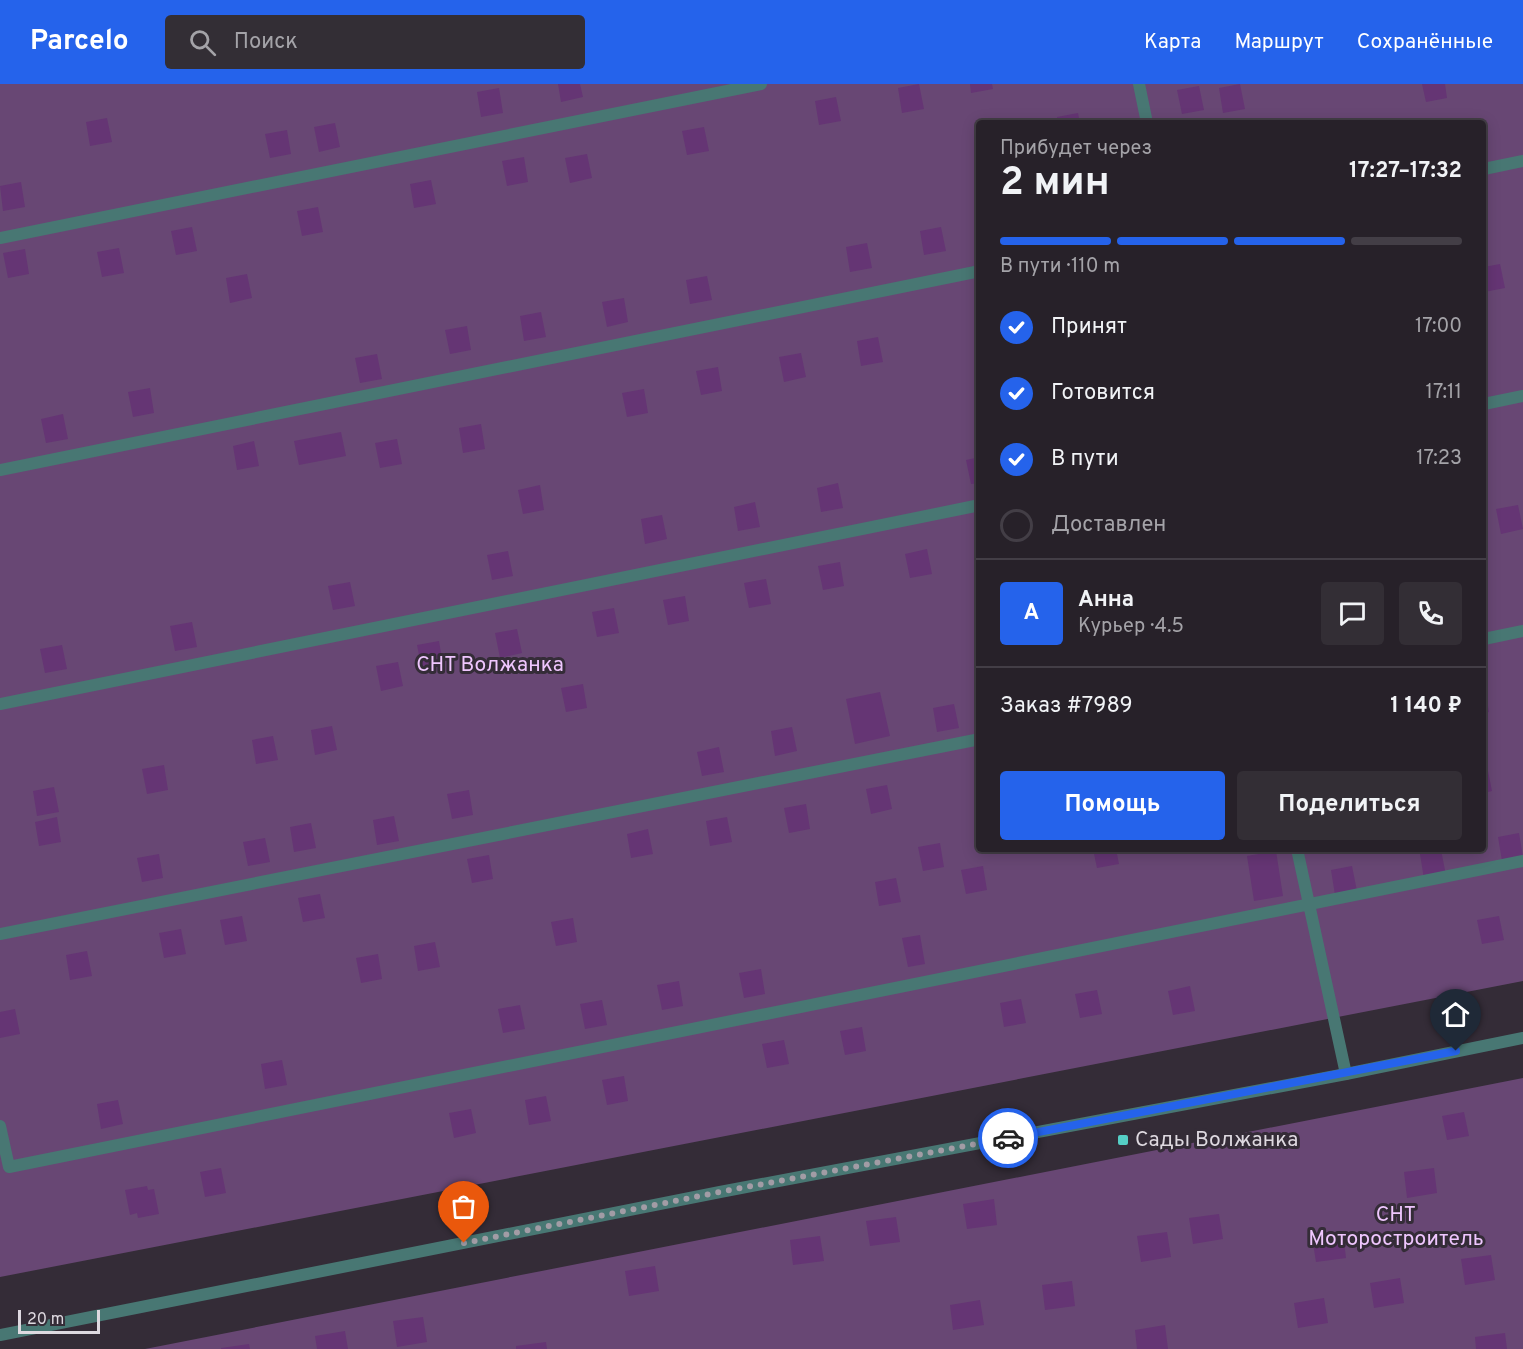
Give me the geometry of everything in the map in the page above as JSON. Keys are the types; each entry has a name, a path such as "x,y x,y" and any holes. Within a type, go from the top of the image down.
{"street":[{"path":"0,238 761,84"},
{"path":"1139,84 1146,120"},
{"path":"1486,169 1523,161"},
{"path":"0,470 976,272"},
{"path":"1486,404 1523,396"},
{"path":"0,704 976,506"},
{"path":"1486,639 1523,631"},
{"path":"0,934 976,740"},
{"path":"1298,852 1346,1074"},
{"path":"0,1126 9,1167 1523,861"},
{"path":"0,1335 720,1192 1346,1074 1523,1038"}],"green space":[{"name":"СНТ Волжанка","path":"0,84 1523,84 1523,981 0,1277"},
{"name":"СНТ Моторостроитель","path":"1523,1078 1523,1349 145,1349"}],"building":[{"path":"558,84 580,84 583,97 561,102"},
{"path":"919,84 924,109 902,113 898,88"},
{"path":"970,84 992,84 993,89 971,93"},
{"path":"1240,84 1245,109 1223,113 1219,88"},
{"path":"1422,84 1445,84 1447,98 1426,102"},
{"path":"1199,86 1204,110 1182,114 1177,90"},
{"path":"499,88 503,113 481,117 477,92"},
{"path":"836,97 841,121 819,125 815,101"},
{"path":"1078,113 1079,120 1058,120 1057,117"},
{"path":"107,118 112,142 90,146 86,122"},
{"path":"335,123 340,147 319,152 314,127"},
{"path":"704,127 709,151 687,155 682,131"},
{"path":"287,130 291,154 270,158 265,134"},
{"path":"587,154 592,178 570,183 565,158"},
{"path":"524,157 528,182 507,186 502,161"},
{"path":"431,180 436,204 414,208 410,184"},
{"path":"21,182 25,207 3,211 0,186"},
{"path":"318,207 323,232 302,236 297,211"},
{"path":"192,227 197,251 176,255 171,231"},
{"path":"941,227 946,251 924,255 920,231"},
{"path":"867,243 872,268 850,272 846,247"},
{"path":"119,248 124,273 102,277 97,252"},
{"path":"25,249 29,274 8,278 3,253"},
{"path":"1500,264 1505,288 1486,292 1486,267"},
{"path":"247,274 252,298 230,303 226,278"},
{"path":"707,276 712,300 690,304 686,280"},
{"path":"624,298 628,322 607,327 602,302"},
{"path":"541,312 546,337 524,341 520,316"},
{"path":"467,326 471,350 450,354 445,330"},
{"path":"878,337 883,362 861,366 857,341"},
{"path":"801,353 806,377 784,382 779,357"},
{"path":"377,354 382,379 360,383 355,358"},
{"path":"718,367 722,391 701,395 696,371"},
{"path":"150,388 154,413 133,417 128,392"},
{"path":"644,389 648,413 627,417 622,393"},
{"path":"63,414 68,439 46,443 41,419"},
{"path":"481,424 485,449 463,453 459,428"},
{"path":"341,432 346,456 299,465 294,441"},
{"path":"397,439 402,464 380,468 375,443"},
{"path":"254,441 259,466 237,470 233,446"},
{"path":"976,458 976,483 971,484 966,460"},
{"path":"838,483 843,508 821,512 817,488"},
{"path":"540,485 544,510 523,514 518,490"},
{"path":"755,502 760,527 738,531 734,507"},
{"path":"1518,505 1523,529 1501,534 1496,509"},
{"path":"662,515 667,539 645,544 641,519"},
{"path":"927,549 932,574 910,578 905,554"},
{"path":"508,551 513,576 492,580 487,555"},
{"path":"840,562 844,586 823,590 818,566"},
{"path":"766,579 771,604 749,608 744,583"},
{"path":"350,582 355,606 333,610 328,586"},
{"path":"685,596 689,621 668,625 663,600"},
{"path":"614,608 619,633 597,637 592,612"},
{"path":"192,622 197,647 175,651 170,626"},
{"path":"517,629 522,653 500,658 495,633"},
{"path":"439,641 443,665 422,670 417,645"},
{"path":"62,645 67,669 45,673 40,649"},
{"path":"398,662 403,686 381,691 376,666"},
{"path":"583,684 587,708 566,712 561,688"},
{"path":"880,692 890,736 855,744 846,699"},
{"path":"1486,695 1489,712 1486,713"},
{"path":"954,704 959,728 937,732 933,708"},
{"path":"332,726 337,750 315,755 311,730"},
{"path":"792,727 797,751 775,756 771,731"},
{"path":"273,736 278,760 256,764 252,740"},
{"path":"719,747 724,772 702,776 697,752"},
{"path":"164,765 168,790 147,794 142,769"},
{"path":"1486,766 1492,791 1486,792"},
{"path":"887,785 892,809 871,814 866,789"},
{"path":"54,787 59,812 37,816 33,791"},
{"path":"469,790 473,815 452,819 447,794"},
{"path":"806,804 810,829 789,833 784,808"},
{"path":"394,816 399,841 377,845 373,820"},
{"path":"57,817 61,842 39,846 35,822"},
{"path":"727,817 732,842 710,846 706,821"},
{"path":"311,823 316,848 294,852 290,827"},
{"path":"648,829 653,854 631,858 627,834"},
{"path":"1519,833 1523,857 1502,861 1498,837"},
{"path":"265,838 270,862 248,866 243,842"},
{"path":"940,843 944,867 923,871 918,847"},
{"path":"1094,852 1117,852 1119,864 1097,868"},
{"path":"1276,852 1283,896 1254,901 1247,856"},
{"path":"1441,852 1446,875 1424,879 1420,854"},
{"path":"159,854 163,878 142,882 137,858"},
{"path":"489,855 493,879 472,883 467,859"},
{"path":"983,866 987,890 966,894 961,870"},
{"path":"1352,866 1357,891 1335,895 1331,870"},
{"path":"896,878 901,902 879,906 875,882"},
{"path":"320,894 325,918 303,922 298,898"},
{"path":"242,916 247,941 225,945 220,920"},
{"path":"1499,916 1504,940 1482,944 1477,920"},
{"path":"573,918 577,942 556,946 551,922"},
{"path":"181,929 186,954 164,958 159,933"},
{"path":"920,935 925,964 908,967 902,938"},
{"path":"435,942 440,967 418,971 414,946"},
{"path":"87,951 92,976 70,980 66,955"},
{"path":"378,954 382,979 361,983 356,958"},
{"path":"761,969 765,994 744,998 739,973"},
{"path":"679,981 683,1006 662,1010 657,985"},
{"path":"1190,986 1195,1011 1173,1015 1168,991"},
{"path":"1097,990 1102,1014 1080,1018 1075,994"},
{"path":"1021,999 1026,1023 1004,1027 1000,1003"},
{"path":"602,1000 607,1025 585,1029 580,1004"},
{"path":"520,1005 525,1029 503,1033 498,1009"},
{"path":"15,1009 20,1034 0,1038 0,1012"},
{"path":"862,1027 866,1051 845,1055 840,1031"},
{"path":"784,1040 789,1064 767,1068 762,1044"},
{"path":"282,1060 287,1085 265,1089 261,1064"},
{"path":"624,1076 628,1101 607,1105 602,1080"},
{"path":"546,1096 551,1121 529,1125 525,1100"},
{"path":"118,1100 123,1124 101,1129 97,1104"},
{"path":"471,1109 476,1133 454,1138 449,1113"},
{"path":"1464,1112 1469,1136 1447,1140 1442,1116"},
{"path":"221,1168 226,1193 205,1197 200,1172"},
{"path":"1434,1168 1437,1193 1407,1198 1404,1172"},
{"path":"147,1186 148,1190 154,1189 159,1214 138,1218 137,1213 130,1215 125,1190"},
{"path":"994,1199 997,1225 967,1229 963,1204"},
{"path":"1219,1214 1223,1239 1193,1244 1189,1218"},
{"path":"896,1217 900,1242 870,1246 866,1221"},
{"path":"1167,1232 1171,1257 1141,1262 1137,1236"},
{"path":"1343,1233 1346,1258 1316,1262 1312,1237"},
{"path":"820,1236 824,1261 793,1265 790,1240"},
{"path":"1491,1255 1495,1280 1465,1285 1461,1259"},
{"path":"655,1266 659,1291 629,1296 625,1271"},
{"path":"1400,1278 1404,1303 1374,1308 1370,1283"},
{"path":"1072,1281 1075,1306 1045,1310 1042,1285"},
{"path":"1324,1298 1328,1323 1298,1328 1294,1303"},
{"path":"980,1300 984,1325 953,1330 950,1305"},
{"path":"423,1317 427,1342 397,1347 393,1321"},
{"path":"1165,1325 1168,1349 1137,1349 1135,1330"},
{"path":"345,1331 348,1349 317,1349 315,1336"},
{"path":"1505,1333 1507,1349 1476,1349 1475,1337"},
{"path":"546,1342 547,1349 516,1349 516,1346"},
{"path":"249,1344 250,1349 221,1349 221,1348"}],"way so far":[{"path":"464,1243 1008,1138"}],"place":[{"name":"Сады Волжанка","path":"1123,1140"}],"route":[{"path":"1008,1138 1456,1051"}]}
